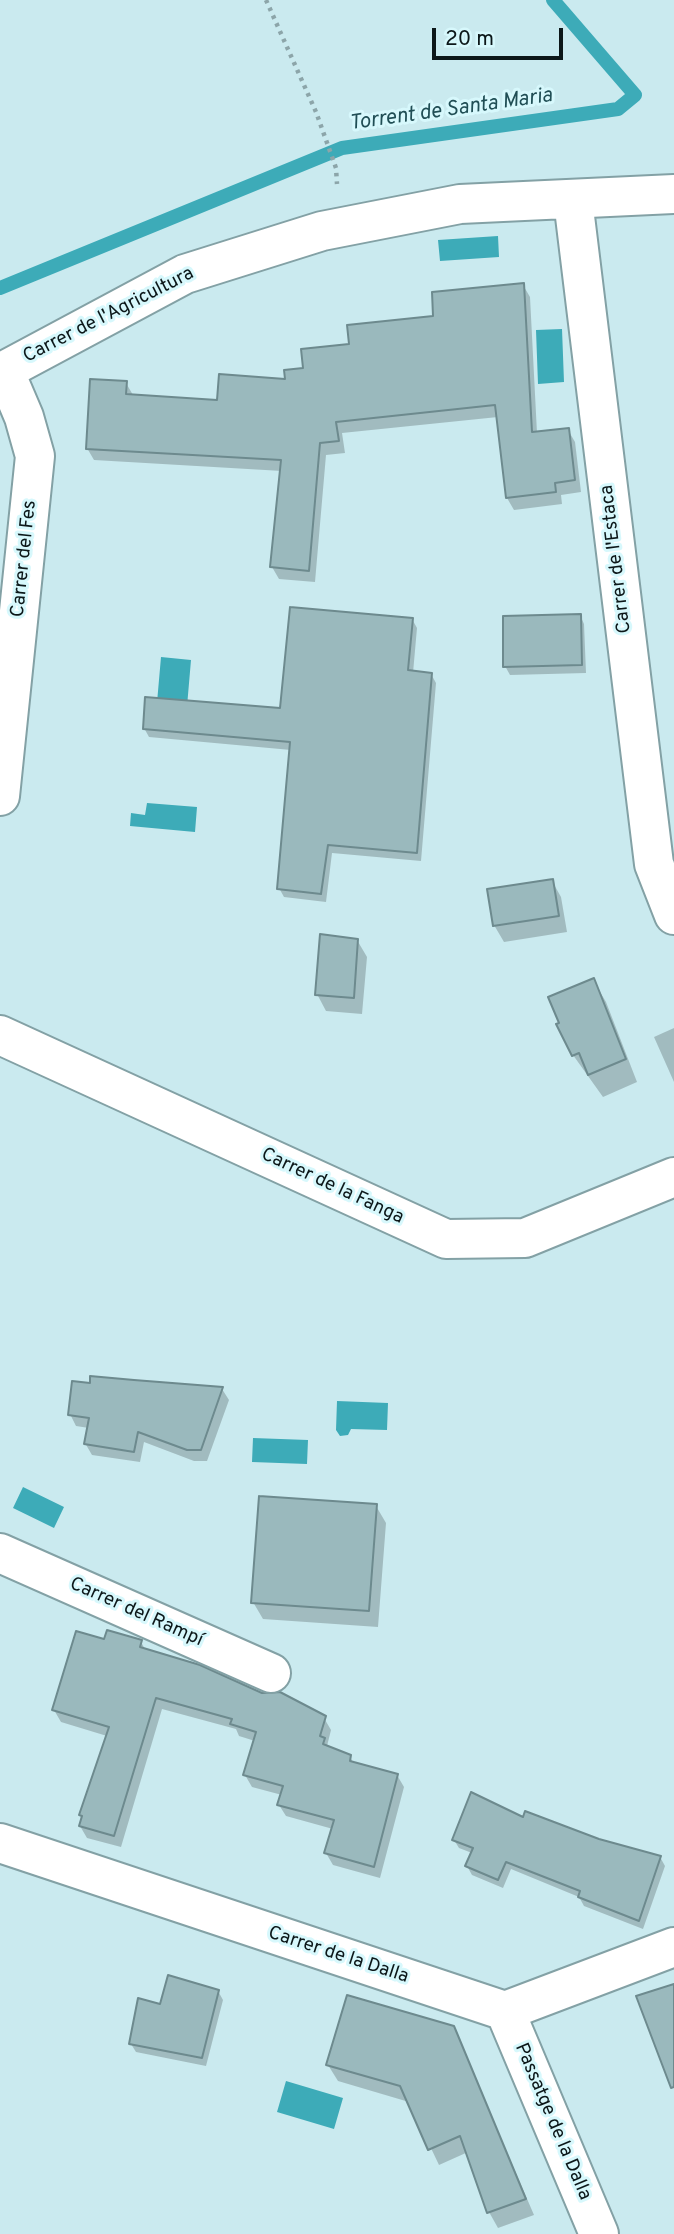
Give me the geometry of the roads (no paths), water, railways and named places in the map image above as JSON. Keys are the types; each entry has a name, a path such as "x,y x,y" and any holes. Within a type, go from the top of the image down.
{"street":[{"name":"Carrer de l'Agricultura","path":"2,371 185,274 345,227 460,204 674,194"},
{"name":"Carrer de l'Estaca","path":"573,200 654,864 674,915"},
{"name":"Carrer del Fes","path":"0,796 36,456 24,417 2,371"},
{"name":"Carrer de la Fanga","path":"0,1035 446,1239 525,1238 674,1177"},
{"name":"Carrer del Rampí","path":"0,1553 271,1673"},
{"name":"Carrer de la Dalla","path":"0,1843 505,2011"},
{"path":"505,2011 674,1947"},
{"name":"Passatge de la Dalla","path":"505,2011 599,2234"}],"water":[{"path":"498,236 499,257 440,261 438,240"},
{"path":"562,329 564,382 538,384 536,330"},
{"path":"161,657 191,660 186,718 156,714"},
{"path":"147,803 197,807 195,832 130,826 131,813 145,815"},
{"path":"337,1401 388,1403 387,1430 351,1429 348,1435 340,1436 336,1430"},
{"path":"253,1438 308,1440 307,1464 252,1462"},
{"path":"23,1487 64,1507 54,1528 13,1508"},
{"path":"286,2081 343,2098 334,2129 277,2112"}],"waterway":[{"name":"Torrent de Santa Maria","path":"0,288 342,148 618,109 635,95 553,0"}]}
